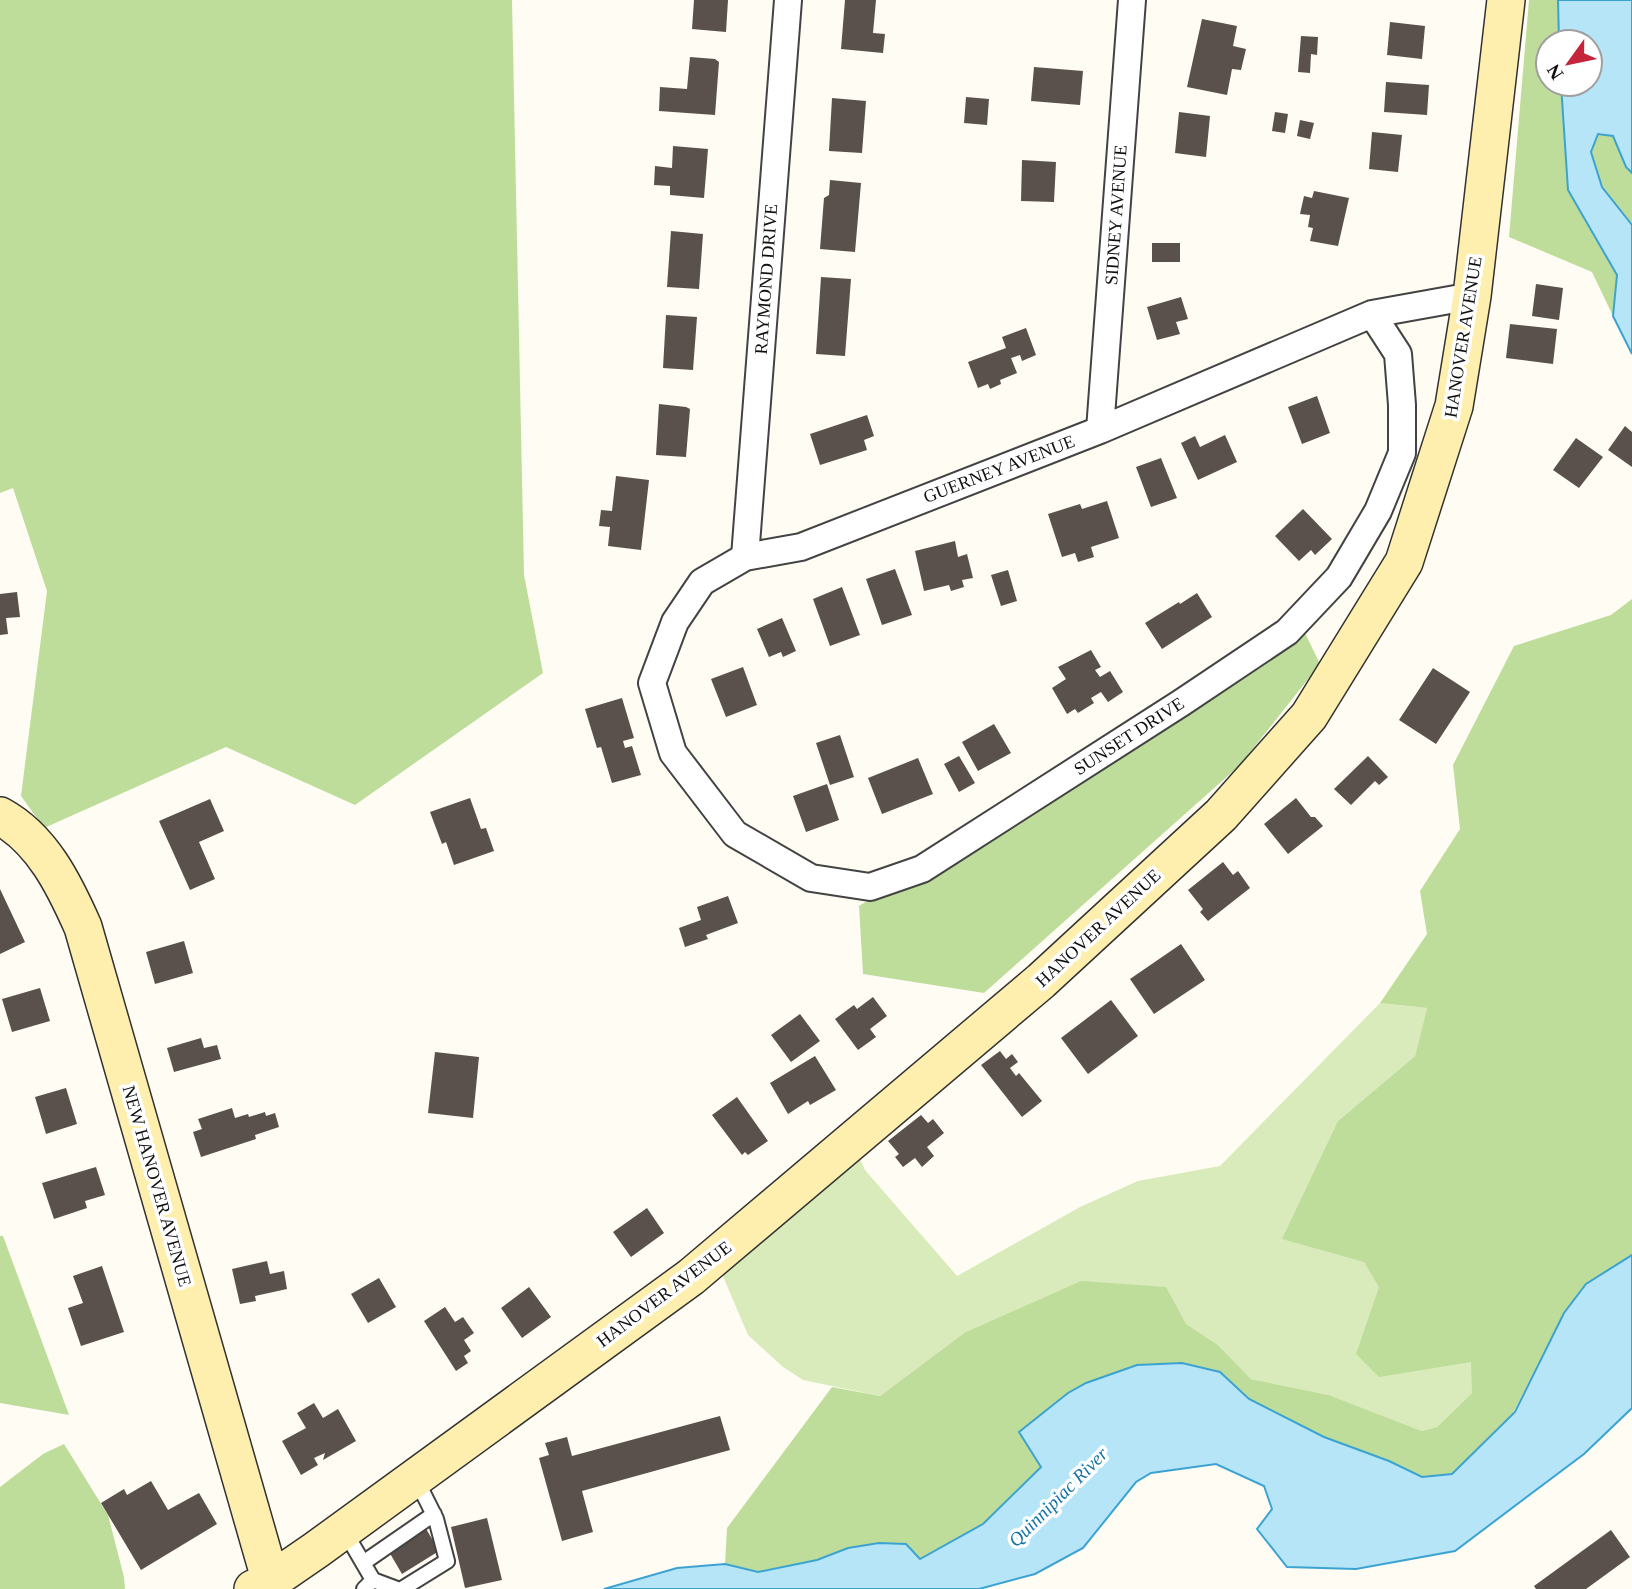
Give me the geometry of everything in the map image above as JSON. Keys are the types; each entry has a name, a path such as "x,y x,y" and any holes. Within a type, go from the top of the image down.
{"main road":[{"name":"HANOVER AVENUE","path":"266,1586 691,1277 1041,981 1222,815 1309,716 1404,562 1454,407 1472,296 1506,0"},
{"name":"NEW HANOVER AVENUE","path":"0,816 11,822 44,854 65,887 83,927 266,1586"}],"street":[{"name":"RAYMOND DRIVE","path":"745,557 788,0"},
{"name":"SIDNEY AVENUE","path":"1100,430 1132,0"},
{"name":"GUERNEY AVENUE","path":"673,753 652,683 675,622 702,582 745,557 802,547 1100,430 1372,314 1472,296"},
{"name":"SUNSET DRIVE","path":"673,753 735,834 811,878 870,887 922,869 1287,632 1339,577 1378,511 1402,453 1398,354 1372,314"}],"lane":[{"path":"344,1530 363,1563 368,1585 399,1589 447,1561 434,1514 416,1478"},
{"path":"363,1563 434,1514"}],"green space":[{"path":"0,0 512,0 524,575 543,673 355,805 226,747 44,828 21,796 47,591 13,488 0,493"},
{"path":"1529,0 1558,0 1559,28 1534,28 1534,98 1562,98 1568,190 1617,275 1613,316 1592,272 1509,237"},
{"path":"1598,134 1613,136 1626,167 1632,173 1632,225 1602,187 1591,152"},
{"path":"1632,599 1632,1255 1586,1284 1564,1313 1512,1415 1452,1474 1422,1477 1389,1461 1324,1437 1249,1399 1220,1372 1086,1383 1068,1393 1019,1432 1041,1466 983,1524 920,1560 848,1548 817,1560 758,1572 725,1564 727,1528 832,1387 880,1396 964,1333 1081,1281 1166,1287 1186,1324 1218,1345 1251,1379 1329,1395 1422,1431 1437,1427 1472,1393 1471,1362 1379,1377 1356,1354 1379,1287 1364,1262 1282,1239 1338,1121 1415,1056 1427,1008 1380,1003 1427,934 1420,891 1460,829 1453,765 1514,646 1611,615"},
{"path":"1305,633 1320,664 1240,765 984,993 863,974 859,906"},
{"path":"1380,1003 1427,1008 1415,1056 1338,1121 1364,1262 1380,1287 1357,1354 1472,1362 1472,1393 1437,1427 1422,1431 1329,1395 1251,1379 1218,1345 1185,1324 1165,1287 964,1333 880,1396 803,1380 783,1367 748,1335 722,1274 860,1159 865,1170 957,1276 1080,1207 1138,1181 1220,1166"},
{"path":"0,1236 3,1236 69,1415 0,1403"},
{"path":"64,1444 108,1515 125,1589 0,1589 0,1487 43,1454"}],"water":[{"path":"1558,0 1632,0 1632,173 1626,167 1613,136 1598,134 1591,152 1602,187 1632,225 1632,354 1613,316 1617,275 1568,190 1562,98 1604,98 1604,28 1559,28"},
{"name":"Quinnipiac River","path":"1632,1255 1632,1408 1584,1454 1455,1551 1356,1569 1287,1567 1257,1529 1272,1509 1264,1486 1216,1464 1151,1473 1136,1482 1083,1548 1035,1574 979,1589 604,1589 677,1568 725,1564 758,1572 817,1560 848,1548 879,1543 906,1544 920,1559 983,1524 1041,1467 1019,1432 1068,1393 1086,1383 1137,1365 1182,1363 1220,1372 1249,1399 1324,1437 1389,1461 1422,1477 1452,1474 1515,1412 1564,1313 1586,1284"}],"building":[{"path":"694,0 728,0 726,32 692,29"},
{"path":"845,0 876,0 873,33 885,34 883,53 841,49"},
{"path":"1202,19 1237,26 1233,46 1246,49 1241,70 1232,69 1227,95 1187,87"},
{"path":"1390,22 1425,26 1422,59 1387,55"},
{"path":"1301,36 1318,37 1317,55 1311,54 1310,73 1298,72"},
{"path":"690,57 715,59 719,62 715,115 659,111 660,87 687,89"},
{"path":"1034,67 1083,71 1080,105 1031,101"},
{"path":"1386,82 1429,85 1427,115 1384,112"},
{"path":"966,97 989,99 987,125 964,123"},
{"path":"832,98 866,101 862,153 829,151"},
{"path":"1179,112 1210,116 1206,157 1175,153"},
{"path":"1275,112 1288,114 1285,133 1272,131"},
{"path":"1300,120 1314,123 1310,139 1297,136"},
{"path":"1372,132 1402,135 1398,172 1369,169"},
{"path":"673,146 708,149 704,198 670,195 670,186 654,185 655,166 672,168"},
{"path":"1022,160 1056,162 1054,202 1021,201"},
{"path":"830,180 861,183 855,252 820,249 824,198 829,195"},
{"path":"1314,191 1349,198 1338,246 1310,241 1313,228 1308,227 1310,215 1300,214 1304,196 1312,198"},
{"path":"671,231 703,234 699,289 667,287"},
{"path":"1152,243 1180,243 1180,262 1152,262"},
{"path":"821,277 851,279 845,356 816,354"},
{"path":"1536,284 1563,288 1559,320 1532,316"},
{"path":"1181,297 1188,319 1176,322 1180,334 1157,340 1147,307"},
{"path":"666,315 697,317 693,370 663,368"},
{"path":"1510,324 1557,329 1553,364 1506,358"},
{"path":"1026,328 1036,355 1022,361 1020,355 1011,358 1017,373 1000,380 1001,384 990,389 988,384 978,388 968,362 1006,348 1002,337"},
{"path":"1317,396 1330,433 1302,444 1288,407"},
{"path":"659,404 690,409 686,457 656,455"},
{"path":"867,415 874,436 864,440 867,450 820,465 810,434"},
{"path":"1625,426 1632,432 1632,467 1608,450"},
{"path":"1225,435 1237,462 1198,480 1181,443 1195,436 1200,447"},
{"path":"1576,438 1603,457 1579,488 1553,470"},
{"path":"1161,458 1177,498 1151,507 1136,467"},
{"path":"616,476 649,480 641,550 608,546 610,527 599,526 601,510 612,511"},
{"path":"1107,501 1119,538 1091,547 1094,557 1078,562 1075,553 1062,557 1048,514 1080,504 1082,509"},
{"path":"1303,509 1332,539 1315,555 1311,550 1299,561 1275,536"},
{"path":"955,541 958,557 967,554 973,578 962,580 964,587 951,591 949,585 924,591 915,551"},
{"path":"895,569 912,615 882,625 866,579"},
{"path":"1008,570 1017,601 1001,606 991,575"},
{"path":"842,587 860,635 830,646 813,599"},
{"path":"17,592 20,617 6,618 8,634 0,635 0,594"},
{"path":"1197,593 1212,617 1162,649 1145,623"},
{"path":"782,618 796,651 783,657 781,652 769,657 757,629"},
{"path":"1091,650 1101,667 1095,670 1100,677 1110,671 1123,692 1108,702 1101,692 1091,698 1094,703 1078,713 1075,709 1067,714 1052,688 1066,679 1058,667"},
{"path":"743,667 757,705 726,717 711,679"},
{"path":"1433,668 1470,692 1436,744 1399,720"},
{"path":"622,698 634,738 623,741 625,748 632,746 641,775 612,783 585,709"},
{"path":"994,724 1011,753 978,771 962,742"},
{"path":"840,735 854,777 830,785 816,743"},
{"path":"959,756 975,783 959,792 944,764"},
{"path":"1368,756 1388,777 1379,785 1375,781 1351,805 1334,789"},
{"path":"918,758 933,794 882,814 868,778"},
{"path":"827,784 839,820 806,832 793,796"},
{"path":"470,798 481,829 486,828 494,851 454,865 446,842 442,844 430,812"},
{"path":"1296,798 1311,817 1315,817 1323,826 1288,854 1264,824"},
{"path":"210,799 224,831 199,842 215,879 190,890 159,821"},
{"path":"1223,862 1233,875 1238,871 1250,888 1208,921 1200,912 1203,909 1188,890"},
{"path":"0,889 25,942 0,954"},
{"path":"728,896 738,923 706,935 708,939 685,947 679,928 701,920 697,907"},
{"path":"184,941 193,973 155,984 146,952"},
{"path":"1181,944 1205,980 1154,1014 1130,979"},
{"path":"40,988 50,1021 12,1032 2,999"},
{"path":"873,997 887,1016 870,1029 876,1037 858,1050 835,1019 854,1005 857,1009"},
{"path":"1111,1000 1138,1036 1088,1074 1061,1038"},
{"path":"800,1014 820,1041 791,1062 771,1035"},
{"path":"201,1038 204,1048 217,1045 221,1059 174,1072 167,1048"},
{"path":"1000,1051 1006,1059 1012,1054 1018,1062 1010,1068 1016,1076 1019,1073 1042,1101 1022,1117 981,1065"},
{"path":"435,1052 479,1057 473,1118 428,1113"},
{"path":"815,1056 836,1090 810,1105 808,1101 788,1114 770,1083"},
{"path":"66,1088 77,1124 46,1134 35,1097"},
{"path":"737,1097 768,1141 748,1155 745,1152 742,1155 712,1115"},
{"path":"232,1108 235,1118 248,1114 249,1117 265,1112 266,1116 275,1113 279,1127 255,1135 256,1139 201,1157 193,1132 202,1129 198,1119"},
{"path":"921,1115 928,1123 933,1119 944,1133 927,1147 934,1156 922,1167 915,1158 903,1167 895,1157 899,1154 888,1141"},
{"path":"96,1167 105,1195 85,1201 87,1208 54,1219 42,1183"},
{"path":"647,1208 664,1233 631,1257 613,1232"},
{"path":"267,1261 270,1274 284,1271 287,1289 255,1296 256,1301 240,1304 232,1269"},
{"path":"102,1266 124,1332 81,1346 68,1308 83,1303 73,1276"},
{"path":"379,1278 396,1307 368,1323 351,1294"},
{"path":"529,1287 551,1317 522,1338 501,1308"},
{"path":"445,1307 455,1322 463,1317 474,1333 464,1340 471,1351 464,1356 468,1363 456,1371 424,1321"},
{"path":"314,1403 323,1418 338,1409 356,1441 323,1460 325,1453 314,1458 318,1465 301,1475 282,1441 306,1428 297,1413"},
{"path":"720,1416 730,1450 582,1491 593,1532 562,1541 539,1458 549,1455 545,1443 567,1437 572,1456"},
{"path":"151,1481 168,1510 199,1493 217,1524 141,1570 101,1503 124,1489 127,1495"},
{"path":"487,1518 502,1580 465,1588 451,1527"},
{"path":"425,1527 439,1551 402,1574 388,1550"},
{"path":"1611,1530 1630,1557 1586,1589 1536,1589 1534,1586"}]}
